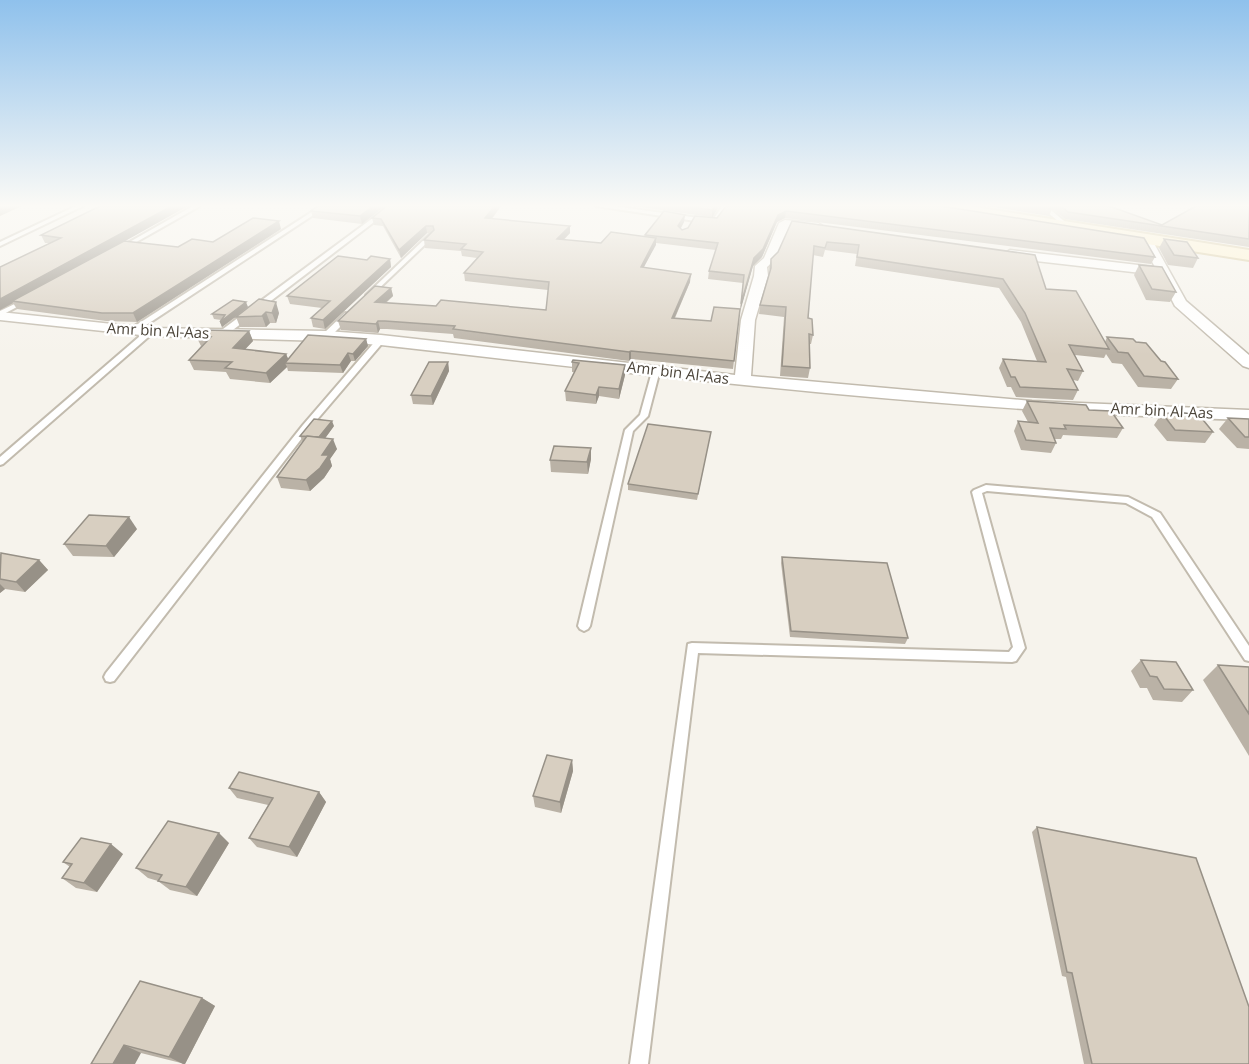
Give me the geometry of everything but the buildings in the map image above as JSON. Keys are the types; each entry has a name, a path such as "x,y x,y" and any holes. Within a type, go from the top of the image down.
{"street":[{"path":"742,381 748,320 761,276 761,266 771,256"},
{"path":"1030,256 1164,272"},
{"path":"1155,256 1180,303 1249,363"},
{"name":"Amr bin Al-Aas","path":"0,315 131,331 326,336 381,340 742,381 1008,403 1178,414 1249,414"}],"lane":[{"path":"131,331 248,256"},
{"path":"222,334 327,256"},
{"path":"358,305 410,256"},
{"path":"0,315 31,297"},
{"path":"326,336 351,313"},
{"path":"0,462 150,332"},
{"path":"110,677 306,427 381,340"},
{"path":"584,626 629,430 644,416 656,370"},
{"path":"639,1064 692,648 1012,657 1019,648 977,492 986,488 1128,500 1156,515 1249,656"}]}
